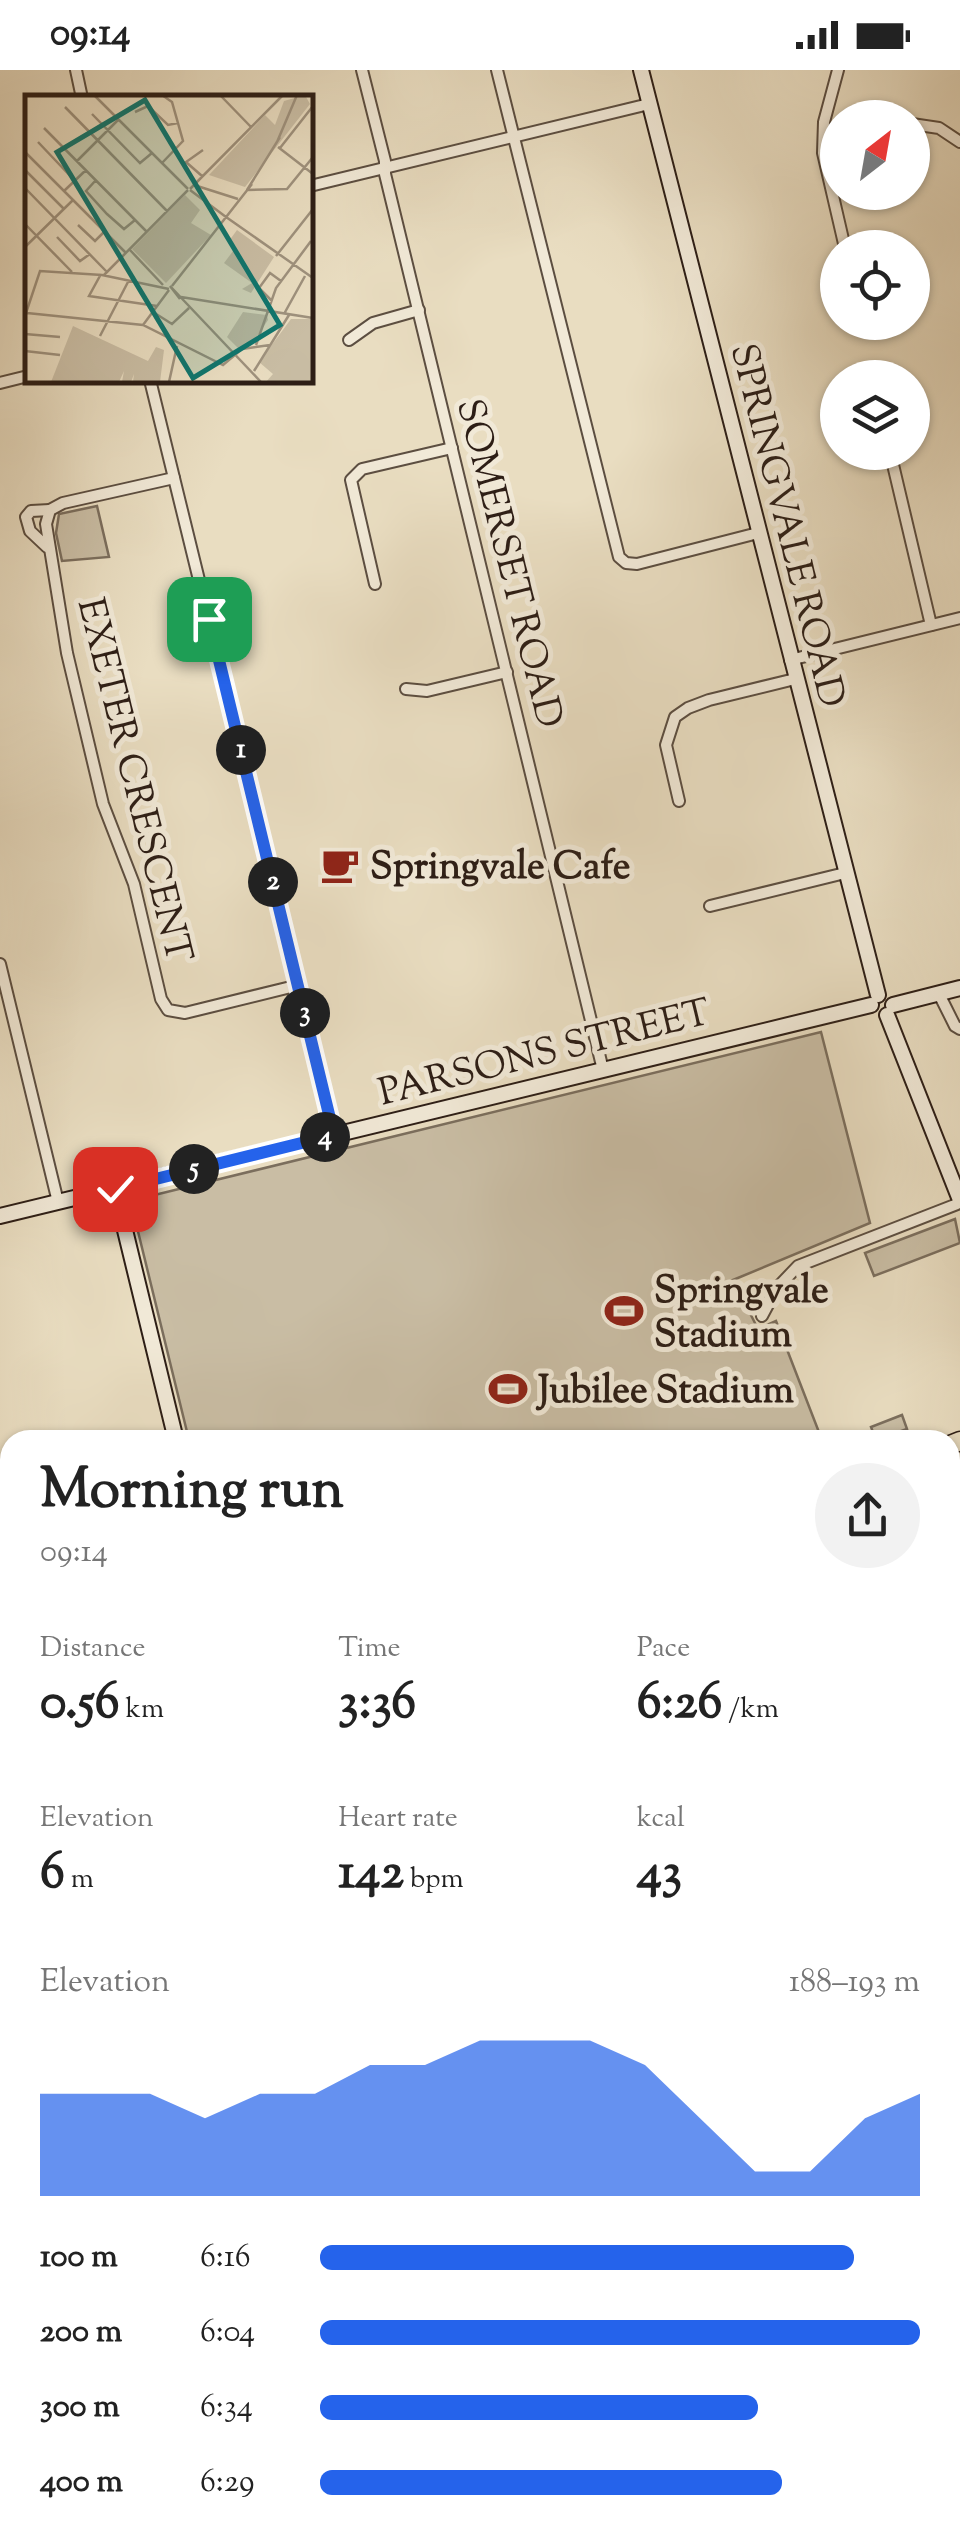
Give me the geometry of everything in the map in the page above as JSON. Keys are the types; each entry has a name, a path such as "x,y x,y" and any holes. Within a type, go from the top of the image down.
{"street":[{"path":"76,70 81,95"},
{"name":"SOMERSET ROAD","path":"362,70 603,1070"},
{"path":"498,70 619,557 636,564 758,533"},
{"name":"SPRINGVALE ROAD","path":"641,70 874,1000"},
{"path":"830,100 838,70"},
{"path":"312,186 649,104"},
{"path":"930,127 960,142"},
{"path":"349,340 373,323 419,310"},
{"path":"0,383 25,377"},
{"path":"150,382 334,1135"},
{"path":"375,584 352,480 362,469 452,448"},
{"path":"894,470 931,625"},
{"path":"50,510 62,503 174,478"},
{"name":"EXETER CRESCENT","path":"48,548 30,531 26,517 31,511 50,510 46,524 48,548 67,653 103,804 134,884 164,1006 174,1013 185,1012 299,986"},
{"path":"790,660 960,618"},
{"path":"406,689 427,691 507,672"},
{"path":"679,801 666,745 675,717 708,700 795,678"},
{"path":"710,906 845,873"},
{"path":"0,964 58,1202"},
{"path":"874,1000 876,1015 960,988"},
{"path":"939,994 954,1026 960,1029"},
{"name":"PARSONS STREET","path":"0,1216 874,1000"},
{"path":"762,1316 777,1288 798,1266 960,1202 890,1010"},
{"path":"115,1189 174,1430"}],"shaded area":[{"path":"97,506 109,557 62,561 56,533 59,514"},
{"path":"821,1032 870,1223 733,1280 758,1329 776,1321 818,1430 187,1430 134,1215 138,1199"},
{"path":"955,1219 960,1243 874,1276 865,1253"},
{"path":"902,1415 907,1429 872,1430 871,1427"}],"place":[{"name":"Springvale Cafe","path":"340,865"},
{"name":"Springvale Stadium","path":"624,1311"},
{"name":"Jubilee Stadium","path":"508,1389"}],"route":[{"path":"115,1189 334,1135 209,619"}]}
